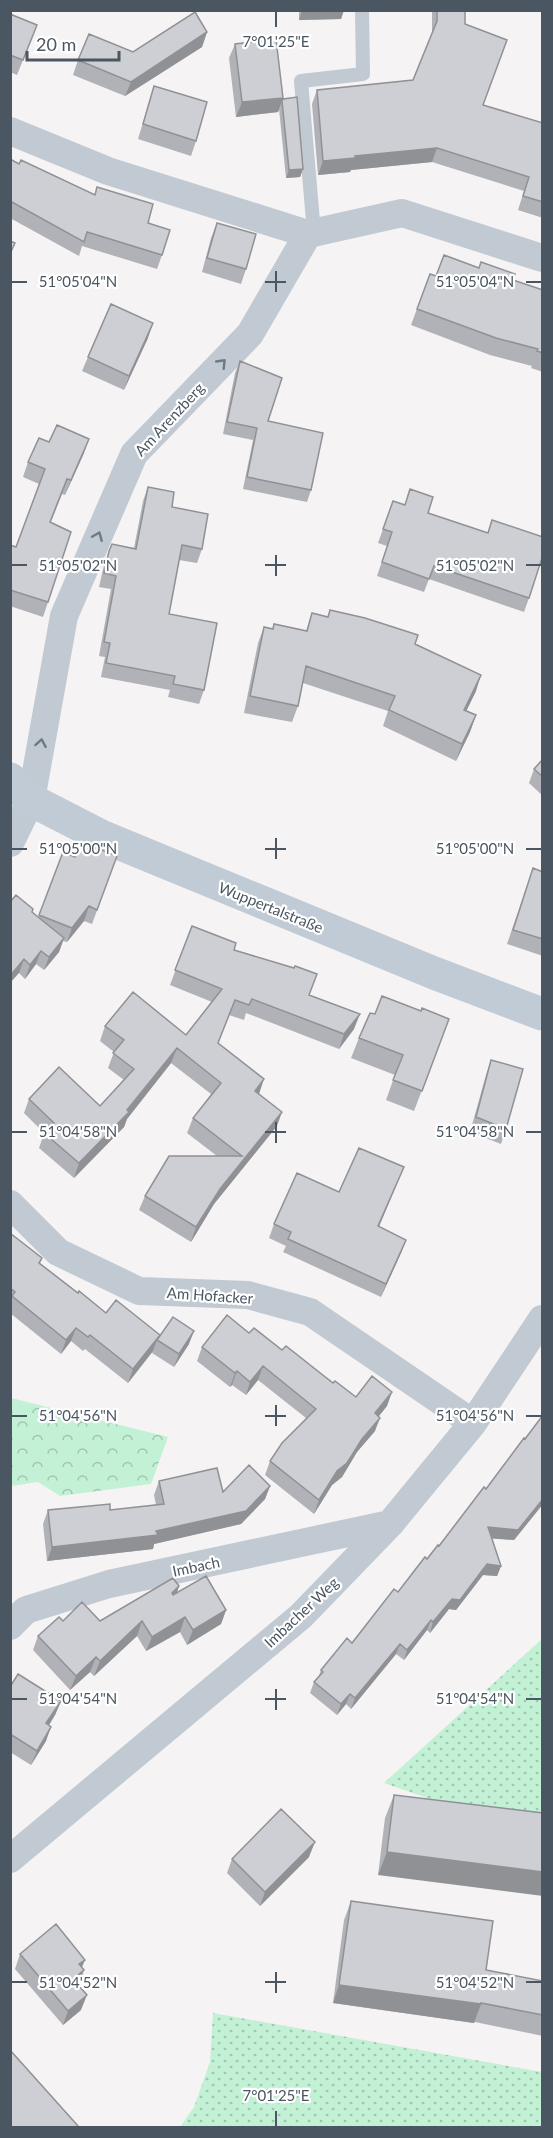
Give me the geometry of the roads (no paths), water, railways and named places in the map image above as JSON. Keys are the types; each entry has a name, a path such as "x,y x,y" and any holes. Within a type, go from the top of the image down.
{"main road":[{"name":"Wuppertalstraße","path":"21,790 101,836 266,906 543,1014"}],"street":[{"path":"10,131 108,171 311,234 402,213 543,258"},
{"name":"Am Arenzberg","path":"21,790 64,616 134,454 250,334 311,234"},
{"path":"10,843 21,790"},
{"name":"Am Hofacker","path":"10,1204 58,1252 139,1291 248,1295 310,1312 473,1423"},
{"name":"Imbacher Weg","path":"14,1847 302,1616 390,1524 473,1423 543,1319"},
{"name":"Imbach","path":"10,1626 26,1610 109,1584 390,1524"}],"lane":[{"path":"311,234 301,81 363,74 362,10"}]}
